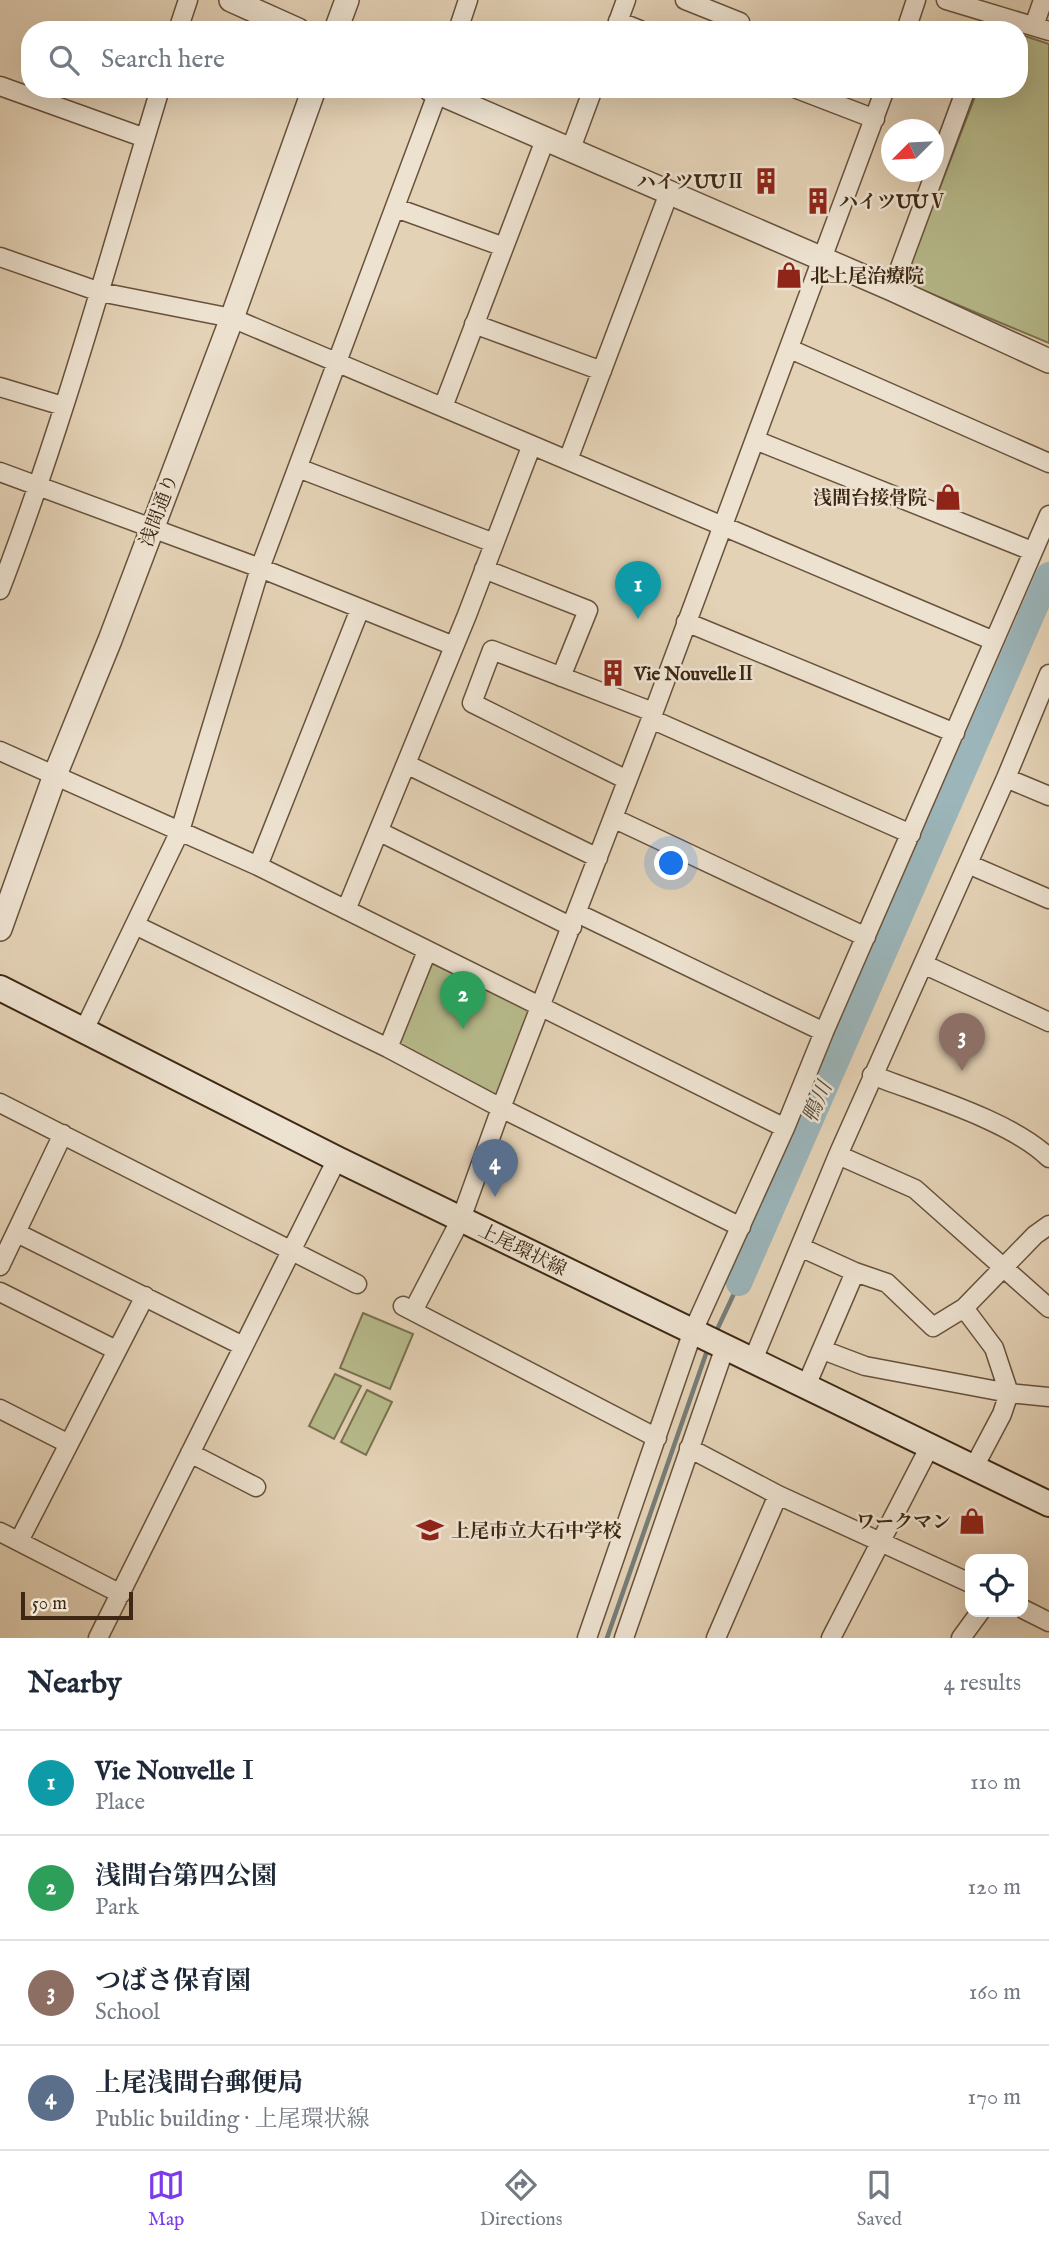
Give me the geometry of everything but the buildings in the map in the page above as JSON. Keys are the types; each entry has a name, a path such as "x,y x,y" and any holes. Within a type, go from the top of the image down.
{"main road":[{"name":"上尾環状線","path":"0,988 337,1159 1049,1504"}],"street":[{"path":"181,21 188,0"},
{"path":"230,0 278,21"},
{"path":"338,21 346,0"},
{"path":"461,21 468,0"},
{"path":"618,21 626,0"},
{"path":"685,0 738,21"},
{"path":"909,21 916,0"},
{"path":"946,0 989,21"},
{"path":"1041,29 1044,0"},
{"path":"0,86 21,94"},
{"path":"33,98 145,138"},
{"path":"0,590 38,485 100,292 157,98"},
{"name":"浅間通り","path":"0,929 55,775 110,640 232,318 311,98"},
{"path":"84,1030 180,831 260,568 396,208 433,98"},
{"path":"453,98 892,289 1049,361"},
{"path":"570,151 590,98"},
{"path":"820,98 875,119"},
{"path":"657,1438 408,1308 461,1219 790,349 882,98"},
{"path":"892,289 963,98"},
{"path":"443,407 545,140"},
{"path":"568,460 669,193"},
{"path":"396,208 504,247"},
{"path":"0,257 100,292 232,318 994,641"},
{"path":"474,324 602,371"},
{"path":"790,349 1049,463"},
{"path":"0,387 63,406"},
{"path":"755,440 1032,551"},
{"path":"346,910 380,832 531,447"},
{"path":"298,468 494,542"},
{"path":"0,472 260,568 454,646"},
{"path":"587,1638 693,1331 785,1129 824,1032 1049,515"},
{"path":"484,569 588,610 561,677"},
{"path":"258,866 360,610"},
{"path":"686,622 955,733"},
{"path":"627,780 472,703 492,650 652,716 911,834"},
{"path":"753,1360 872,1074 1047,683"},
{"path":"0,751 258,866 785,1129"},
{"path":"406,764 598,858"},
{"path":"1006,778 1049,796"},
{"path":"613,818 866,937"},
{"path":"380,832 824,1032"},
{"path":"968,864 1049,899"},
{"path":"135,925 388,1048 501,1108 741,1227"},
{"path":"388,1048 427,951"},
{"path":"923,964 1049,1022"},
{"path":"872,1074 998,1125 1039,1148 1049,1158"},
{"path":"0,1102 357,1284"},
{"path":"0,1265 63,1134"},
{"path":"838,1154 915,1189 1049,1308"},
{"path":"98,1638 337,1159"},
{"path":"800,1247 887,1283 933,1327 964,1308 1004,1266 1049,1225"},
{"path":"17,1233 243,1346"},
{"path":"806,1386 855,1272"},
{"path":"0,1292 116,1350"},
{"path":"19,1541 145,1296"},
{"path":"964,1308 994,1348 1009,1393 1002,1414 974,1467"},
{"path":"624,1638 725,1347"},
{"path":"823,1350 865,1366 1009,1393 1049,1397"},
{"path":"0,1409 69,1444"},
{"path":"831,1638 878,1542 930,1446"},
{"path":"689,1448 778,1495 965,1581"},
{"path":"190,1453 256,1488"},
{"path":"716,1638 778,1495"},
{"path":"0,1532 121,1594"},
{"path":"1028,1612 1049,1622"},
{"path":"961,1638 976,1617"}],"green space":[{"path":"1028,37 1049,44 1049,343 903,282 975,98 1028,98"},
{"path":"427,961 534,1011 498,1100 393,1048"},
{"path":"363,1313 413,1334 390,1389 340,1368"},
{"path":"335,1374 361,1386 334,1439 309,1426"},
{"path":"367,1390 392,1402 366,1455 341,1442"}],"waterway":[{"name":"鴨川","path":"739,1283 1049,575"},
{"name":"鴨川","path":"715,1334 739,1283"},
{"name":"鴨川","path":"607,1638 708,1348"}],"place":[{"name":"ハイツUUⅡ","path":"766,181"},
{"name":"ハイツUUⅤ","path":"818,201"},
{"name":"北上尾治療院","path":"789,275"},
{"name":"浅間台接骨院","path":"948,497"},
{"name":"Vie NouvelleⅠ","path":"638,619"},
{"name":"Vie NouvelleⅡ","path":"613,673"},
{"name":"浅間台第四公園","path":"463,1029"},
{"name":"つばさ保育園","path":"962,1071"},
{"name":"上尾浅間台郵便局","path":"495,1197"},
{"name":"ワークマン","path":"972,1521"},
{"name":"上尾市立大石中学校","path":"430,1530"}]}
